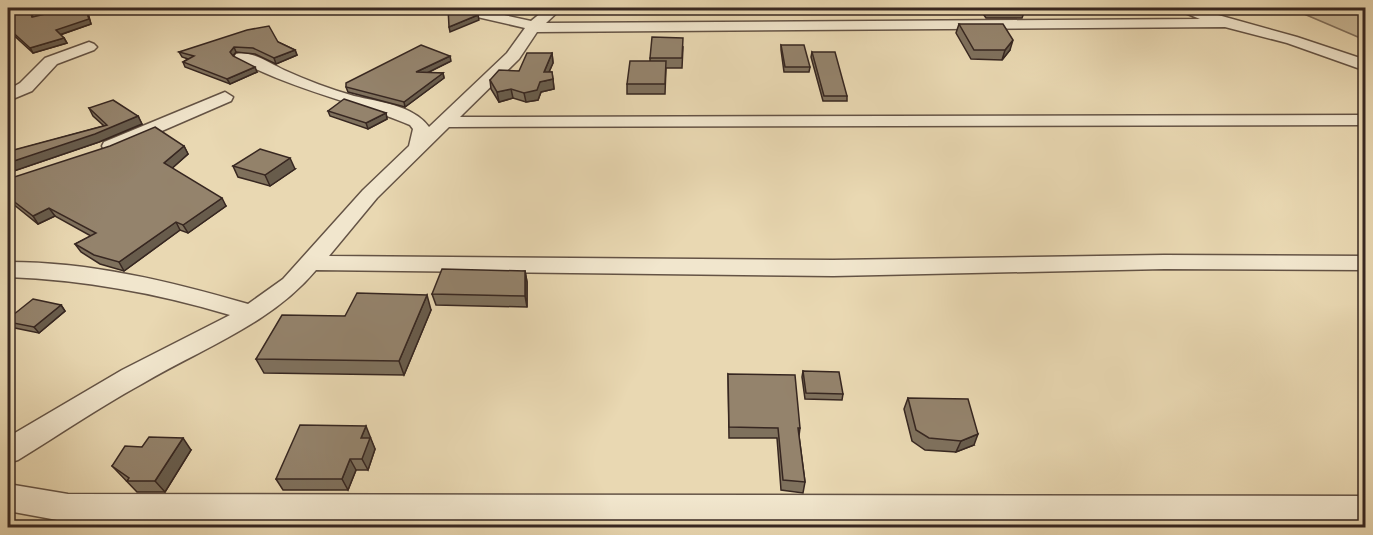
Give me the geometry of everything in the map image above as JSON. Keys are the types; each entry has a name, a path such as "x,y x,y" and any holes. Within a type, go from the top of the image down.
{"street":[{"path":"456,8 533,27 721,25 927,27 1226,23"},
{"path":"8,451 131,377 251,312 291,285 370,194 418,145 513,56 533,27 555,8"},
{"path":"1180,8 1292,40 1365,66"},
{"path":"8,96 26,87 51,61 89,47"},
{"path":"242,57 286,77 416,121 422,129 418,145"},
{"path":"92,153 225,97"},
{"path":"443,122 1365,120"},
{"path":"312,263 833,268 1164,262 1365,263"},
{"path":"8,269 116,277 251,312"},
{"path":"8,497 18,501 68,508 1365,510"}],"shaded area":[{"path":"1290,8 1365,8 1365,40"}],"building":[{"path":"29,8 32,17 71,8 85,8 89,19 56,30 64,38 30,48 8,28 8,9"},
{"path":"448,8 478,15 449,27"},
{"path":"986,8 1023,8 1025,10 988,10"},
{"path":"959,24 1003,24 1013,40 1005,50 974,50"},
{"path":"269,26 278,42 295,50 274,58 253,48 234,47 230,52 233,56 255,67 227,79 183,62 194,56 179,52 247,30"},
{"path":"652,37 683,38 682,58 650,58"},
{"path":"421,45 450,56 416,72 443,73 404,102 346,87 346,83"},
{"path":"781,45 804,45 810,67 785,67"},
{"path":"812,52 835,52 847,96 824,96"},
{"path":"527,53 552,53 544,72 552,72 553,79 540,82 537,90 524,93 511,89 497,92 490,80 499,70 519,71"},
{"path":"630,61 666,61 665,84 627,84"},
{"path":"344,99 386,113 366,123 328,111"},
{"path":"113,100 138,116 95,134 8,163 8,152 10,151 107,125 89,108"},
{"path":"155,127 184,146 164,163 222,198 183,225 176,222 119,262 94,255 75,244 96,233 49,208 33,216 8,197 8,179 110,146"},
{"path":"260,149 290,158 265,175 233,166"},
{"path":"442,269 525,271 525,296 432,294"},
{"path":"357,293 427,295 399,361 256,359 282,315 345,316"},
{"path":"33,299 61,305 34,327 8,322 8,319"},
{"path":"803,371 839,372 843,394 806,393"},
{"path":"728,374 795,375 800,428 798,428 805,482 783,480 778,428 729,427"},
{"path":"908,398 968,399 978,434 961,441 929,438 916,430"},
{"path":"300,425 366,426 361,438 370,438 362,459 350,459 342,479 276,479"},
{"path":"149,437 183,438 155,481 127,481 129,478 112,466 125,446 142,447"}]}
